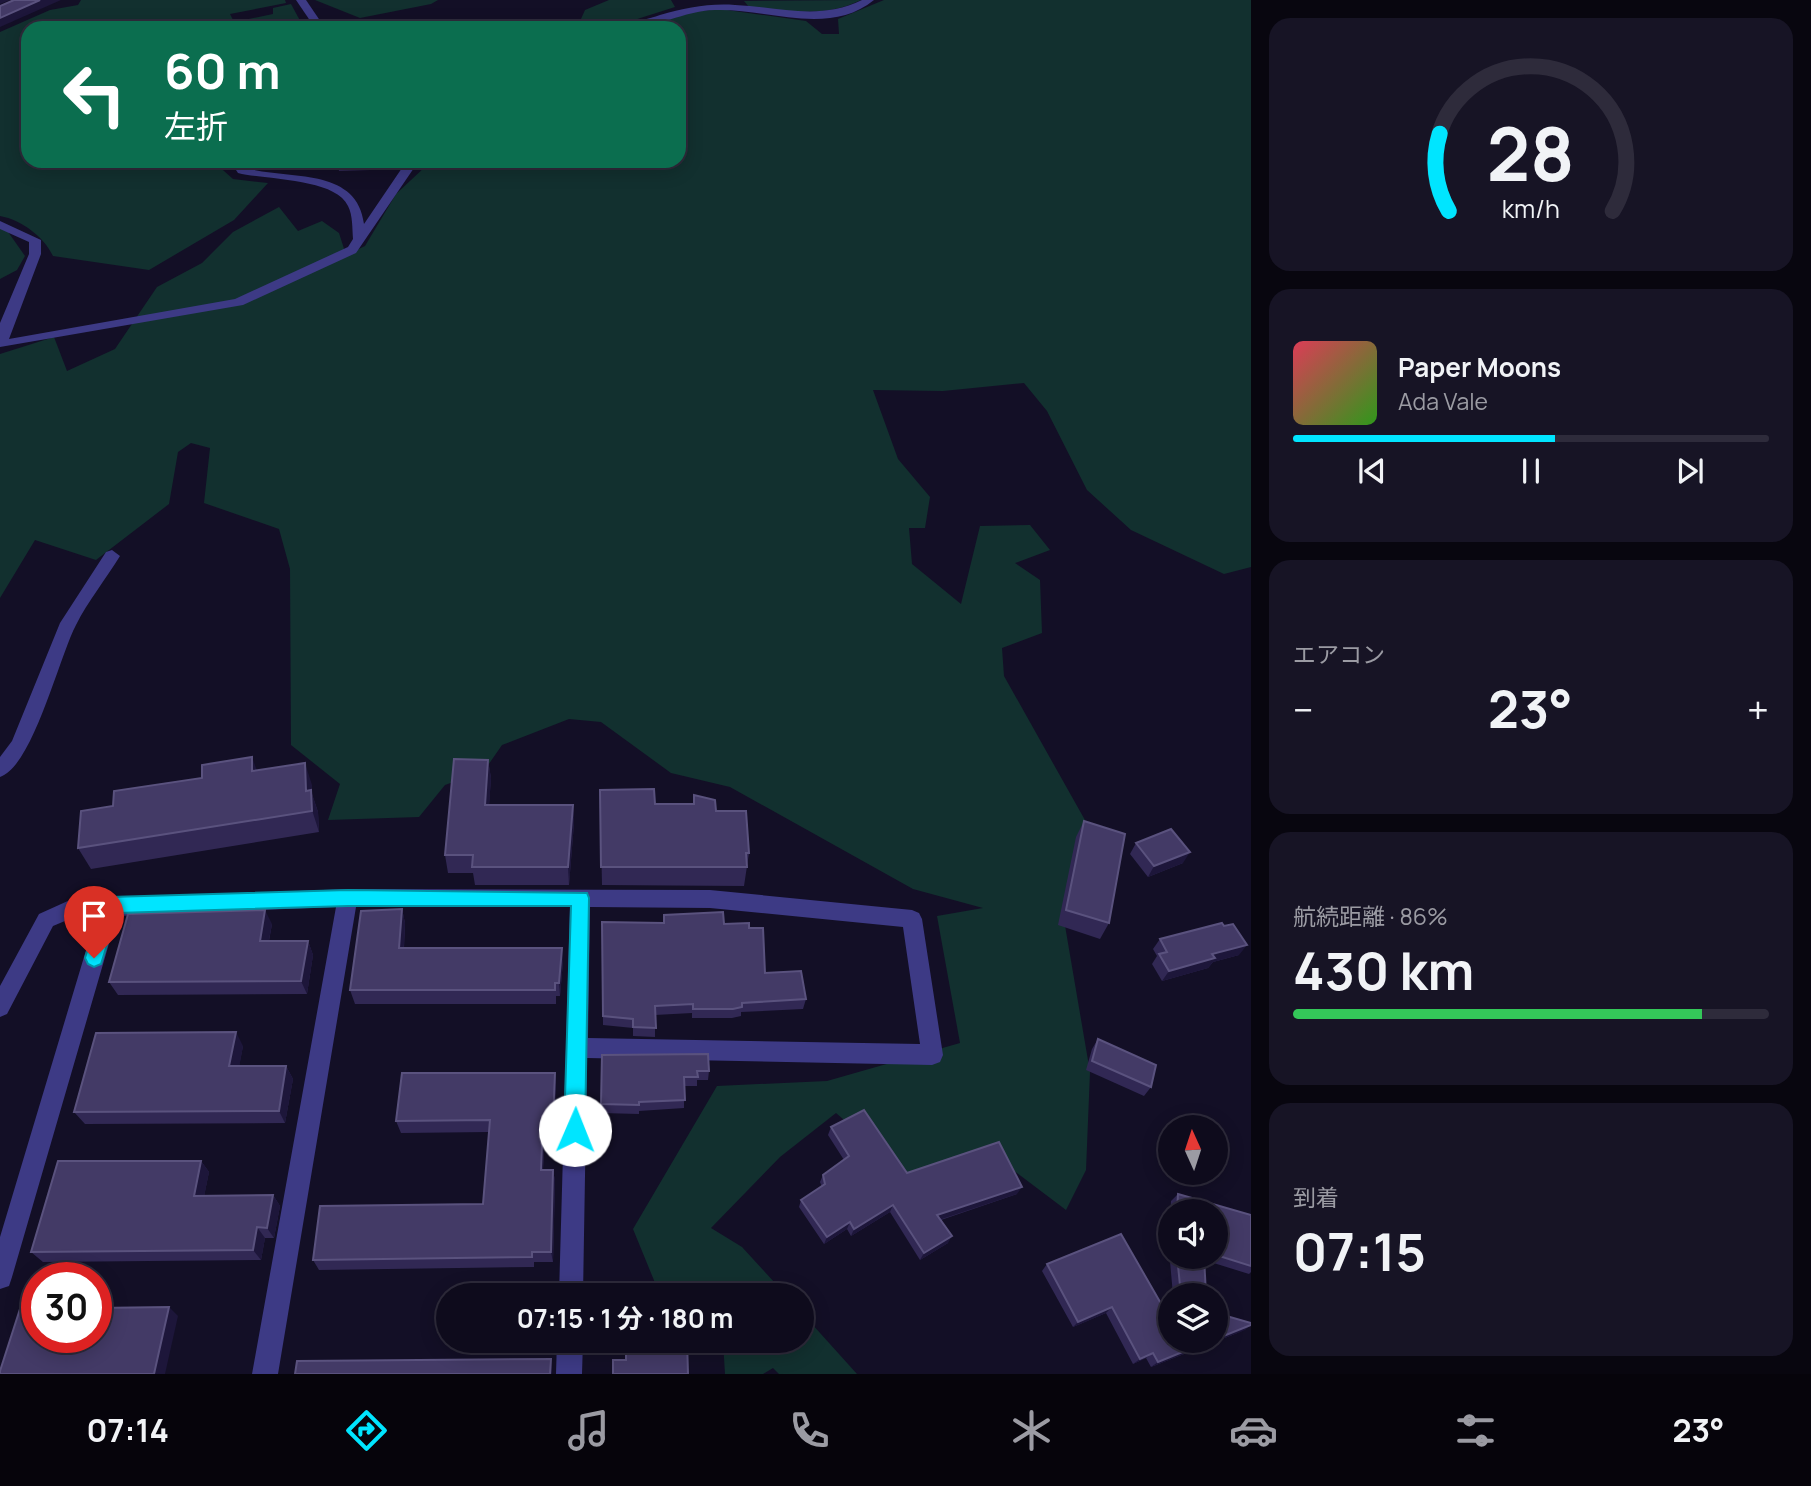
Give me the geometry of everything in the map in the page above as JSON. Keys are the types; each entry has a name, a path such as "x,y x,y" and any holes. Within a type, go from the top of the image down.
{"street":[{"path":"301,0 315,21"},
{"path":"652,21 684,11 716,7 824,16 850,12 869,0"},
{"path":"240,168 242,171 261,176 320,183 340,189 354,203 359,238"},
{"path":"0,225 35,240 35,254 1,337 5,344 238,302 352,250 408,168"},
{"path":"0,770 20,745 68,622 112,556"},
{"path":"265,1374 348,898"},
{"path":"0,1007 46,920 70,909 110,905 348,898 710,899 912,919 932,1055 577,1048"},
{"path":"571,1283 580,898"},
{"path":"0,1277 110,905"},
{"path":"569,1374 570,1353"}],"green space":[{"path":"81,0 285,0 286,3 230,14 234,21 25,21 50,10 78,5"},
{"path":"315,0 438,0 431,4 360,18"},
{"path":"609,0 671,0 675,7 631,21 586,21 581,19 585,10"},
{"path":"861,0 834,9 806,12 749,7 744,1"},
{"path":"884,0 1251,0 1251,567 1224,574 1131,530 1087,490 1047,411 1024,383 943,391 873,390 898,459 930,497 925,528 909,528 912,564 961,604 980,526 1030,525 1050,550 1015,563 1040,580 1042,633 1002,648 1004,676 1090,829 1062,908 1090,1072 1086,1170 1066,1210 989,1152 921,1186 836,1113 780,1157 711,1228 742,1247 775,1283 655,1283 633,1229 717,1086 827,1081 960,1043 937,916 983,908 913,889 730,787 671,773 601,722 569,719 502,745 484,771 445,785 419,817 328,820 340,784 291,745 290,569 279,529 204,503 210,448 191,443 178,452 169,504 96,560 35,540 0,598 0,354 54,337 67,371 115,349 157,287 202,263 233,232 279,207 298,231 322,221 339,233 346,255 365,246 396,194 424,168 686,168 686,21 661,21 684,13 720,9 806,21 822,34 839,34 838,19"},
{"path":"291,4 300,21 239,21 273,14 273,8"},
{"path":"21,23 21,168 221,168 233,179 268,183 234,220 149,270 53,256 44,242 31,230 0,216 0,32"},
{"path":"0,228 6,229 25,256 17,270 0,279"},
{"path":"814,1326 857,1374 779,1374 773,1368 763,1374 725,1374 724,1353 814,1353"}],"building":[{"path":"14,0 40,0 0,18 0,6"},
{"path":"252,757 252,771 305,763 306,791 311,790 312,811 78,848 81,811 113,806 114,791 202,778 202,765"},
{"path":"454,759 488,760 485,805 573,805 568,867 472,867 473,855 445,855"},
{"path":"654,789 655,804 694,804 694,795 715,800 716,811 746,811 749,853 746,853 747,867 601,867 600,790"},
{"path":"1084,821 1125,834 1109,923 1066,910"},
{"path":"1171,829 1190,852 1154,866 1136,843"},
{"path":"402,909 399,948 562,948 559,983 555,983 555,990 350,990 361,911"},
{"path":"265,910 260,941 308,941 301,981 109,982 128,914"},
{"path":"723,912 724,924 749,923 749,928 763,928 765,973 801,971 806,999 742,1003 742,1007 733,1009 693,1009 693,1004 655,1006 656,1028 633,1027 633,1019 603,1016 602,922 664,923 664,915"},
{"path":"1222,923 1224,926 1233,924 1247,945 1212,954 1215,958 1169,971 1159,954 1167,952 1160,939"},
{"path":"236,1032 229,1066 286,1066 279,1111 74,1112 96,1033"},
{"path":"1098,1039 1156,1065 1151,1087 1092,1061"},
{"path":"708,1054 709,1071 697,1071 698,1077 684,1077 685,1100 639,1102 639,1105 601,1104 602,1055"},
{"path":"402,1073 555,1073 553,1121 543,1122 541,1170 553,1170 551,1252 532,1252 532,1257 313,1260 320,1206 483,1204 490,1120 396,1121"},
{"path":"864,1110 907,1173 999,1142 1022,1187 937,1215 952,1236 924,1253 893,1205 854,1229 850,1222 827,1237 801,1200 825,1184 823,1175 849,1156 831,1127"},
{"path":"58,1161 201,1161 194,1196 273,1195 267,1228 257,1227 253,1250 31,1252"},
{"path":"1178,1194 1195,1199 1178,1199"},
{"path":"1228,1208 1251,1215 1251,1266 1228,1259"},
{"path":"1121,1234 1158,1298 1158,1353 1180,1353 1158,1362 1153,1353 1140,1359 1112,1307 1078,1322 1047,1264"},
{"path":"1178,1269 1205,1269 1205,1283 1180,1283"},
{"path":"169,1307 154,1374 0,1374 20,1309 21,1353 112,1353 112,1308"},
{"path":"1228,1316 1251,1325 1228,1334"},
{"path":"626,1353 687,1353 688,1374 613,1374 613,1360 626,1360"},
{"path":"551,1359 550,1374 295,1374 297,1361"}],"route":[{"path":"94,958 110,905 348,898 580,898 575,1130"}]}
